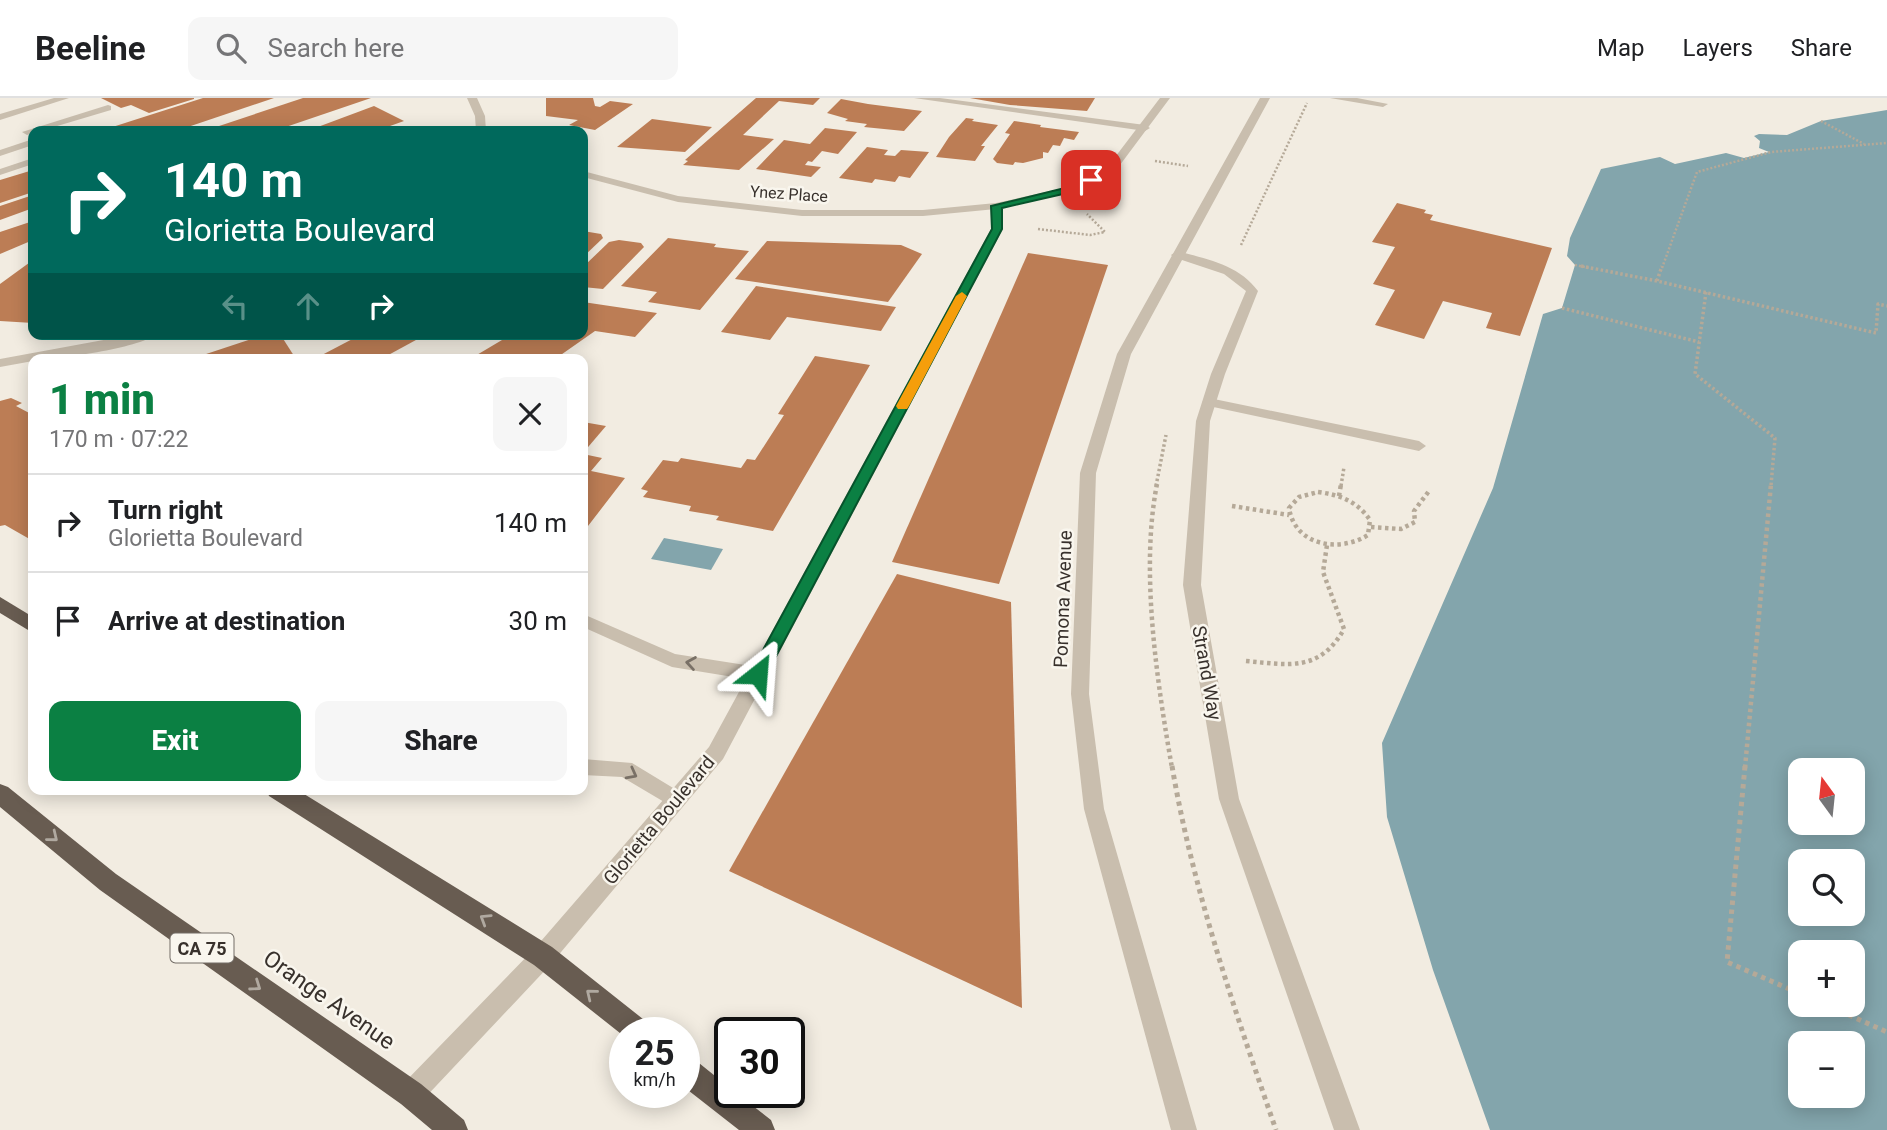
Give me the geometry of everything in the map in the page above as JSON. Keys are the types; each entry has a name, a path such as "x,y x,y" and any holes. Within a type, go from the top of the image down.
{"highway":[{"path":"0,604 28,623"},
{"name":"Orange Avenue","path":"0,794 108,882 411,1094 454,1130"},
{"path":"287,795 543,956 620,1017"},
{"path":"700,1082 761,1130"}],"street":[{"path":"0,117 64,98"},
{"path":"472,98 480,116 481,126"},
{"path":"919,98 1145,128"},
{"path":"996,206 1072,189 1110,171 1165,98"},
{"name":"Pomona Avenue","path":"1184,1130 1094,809 1080,694 1088,473 1124,354 1265,98"},
{"path":"1335,98 1382,104"},
{"path":"54,126 108,108"},
{"path":"0,117 28,133"},
{"path":"0,153 28,144"},
{"path":"0,172 28,163"},
{"name":"Ynez Place","path":"588,175 678,199 802,213 923,213 996,206"},
{"name":"Glorietta Boulevard","path":"411,1094 543,956 716,753 997,229 996,206"},
{"name":"Strand Way","path":"1177,255 1246,280 1252,290 1203,421 1192,585 1229,799 1347,1130"},
{"path":"54,354 131,340"},
{"path":"0,363 28,358"},
{"path":"1209,402 1419,446"},
{"path":"588,622 672,660 758,674"},
{"path":"588,767 625,769 676,800"}],"path":[{"path":"1821,121 1865,144"},
{"path":"1657,281 1697,172 1771,152 1887,143"},
{"path":"1038,229 1083,235 1105,232 1101,225 1089,219 1086,213 1094,207"},
{"path":"1575,265 1706,292 1877,333 1878,304 1887,306"},
{"path":"1706,292 1695,374 1775,438 1727,962 1788,988"},
{"path":"1562,308 1699,342"},
{"path":"1339,496 1344,467"},
{"path":"1371,527 1401,529 1415,522 1414,511 1429,491"},
{"path":"1318,492 1339,496 1366,513 1371,527 1361,541 1327,545 1305,536 1291,522 1289,508 1299,497 1318,492"},
{"path":"1232,506 1289,515"},
{"path":"1246,661 1308,663 1323,658 1336,646 1344,629 1323,572 1327,545"},
{"path":"1853,1017 1887,1032"}],"water":[{"path":"1887,110 1887,1130 1490,1130 1433,970 1387,817 1382,743 1493,488 1543,314 1562,308 1575,265 1567,256 1570,238 1601,169 1660,157 1675,164 1726,153 1744,158 1769,152 1759,148 1760,141 1754,136 1787,135 1821,121"},
{"path":"664,538 723,549 711,570 651,559"}],"building":[{"path":"101,98 194,99 149,113 131,105 121,108"},
{"path":"203,98 274,98 191,126 116,126"},
{"path":"303,98 371,98 289,126 219,126"},
{"path":"546,98 593,98 595,106 600,107 610,101 633,104 595,130 588,129 588,126 569,125 578,120 546,116"},
{"path":"756,98 820,98 813,105 779,101 743,135 774,139 739,170 683,165 688,161 685,160"},
{"path":"970,98 1095,98 1087,111 1010,105"},
{"path":"841,99 922,111 904,131 864,127 867,124 845,121 848,119 827,113"},
{"path":"374,106 404,121 390,126 320,126"},
{"path":"966,118 998,125 981,146 985,146 975,161 936,157 949,137"},
{"path":"652,119 712,127 685,152 617,147"},
{"path":"1014,121 1079,132 1074,140 1064,138 1060,146 1053,145 1048,153 1043,152 1043,158 1023,163 1015,162 1013,165 997,163 993,159 1010,134 1005,133"},
{"path":"825,128 857,132 838,154 822,151 812,162 808,161 805,165 821,167 811,177 756,169 784,140 810,144"},
{"path":"867,147 888,150 884,155 895,156 901,150 929,152 910,178 899,176 895,182 875,179 872,183 839,178"},
{"path":"28,172 28,194 0,203 0,180"},
{"path":"28,197 28,210 0,220 0,206"},
{"path":"1397,203 1426,210 1424,213 1433,215 1430,220 1552,248 1520,336 1486,328 1492,313 1443,301 1424,339 1375,325 1395,290 1373,284 1395,247 1372,242"},
{"path":"28,223 28,242 0,254 0,232"},
{"path":"588,232 601,234 603,238 588,252"},
{"path":"668,238 749,251 700,310 648,302 657,292 621,286"},
{"path":"619,240 641,243 644,247 603,289 588,288 588,262 609,242"},
{"path":"767,241 901,245 922,254 888,302 735,279"},
{"path":"1028,253 1108,265 999,584 892,562"},
{"path":"28,264 28,323 0,321 0,284"},
{"path":"756,286 896,307 881,331 787,317 770,340 721,332"},
{"path":"588,303 657,313 635,337 595,331 588,336"},
{"path":"249,340 284,340 293,354 206,354"},
{"path":"351,340 416,340 390,354 324,354"},
{"path":"502,340 582,340 562,354 478,354"},
{"path":"815,356 870,365 773,531 716,520 719,516 689,511 691,506 643,497 648,491 641,489 663,460 678,462 681,458 741,468 747,459 755,460 784,415 778,414"},
{"path":"11,398 22,403 16,406 28,412 28,538 5,525 0,526 0,401"},
{"path":"588,423 606,426 588,447"},
{"path":"588,455 602,458 591,471 625,478 588,526"},
{"path":"897,574 1011,602 1022,1008 729,871"}],"slow traffic":[{"path":"902,406 962,296"}],"route":[{"path":"758,674 997,229 996,206 1072,189 1091,180"}]}
